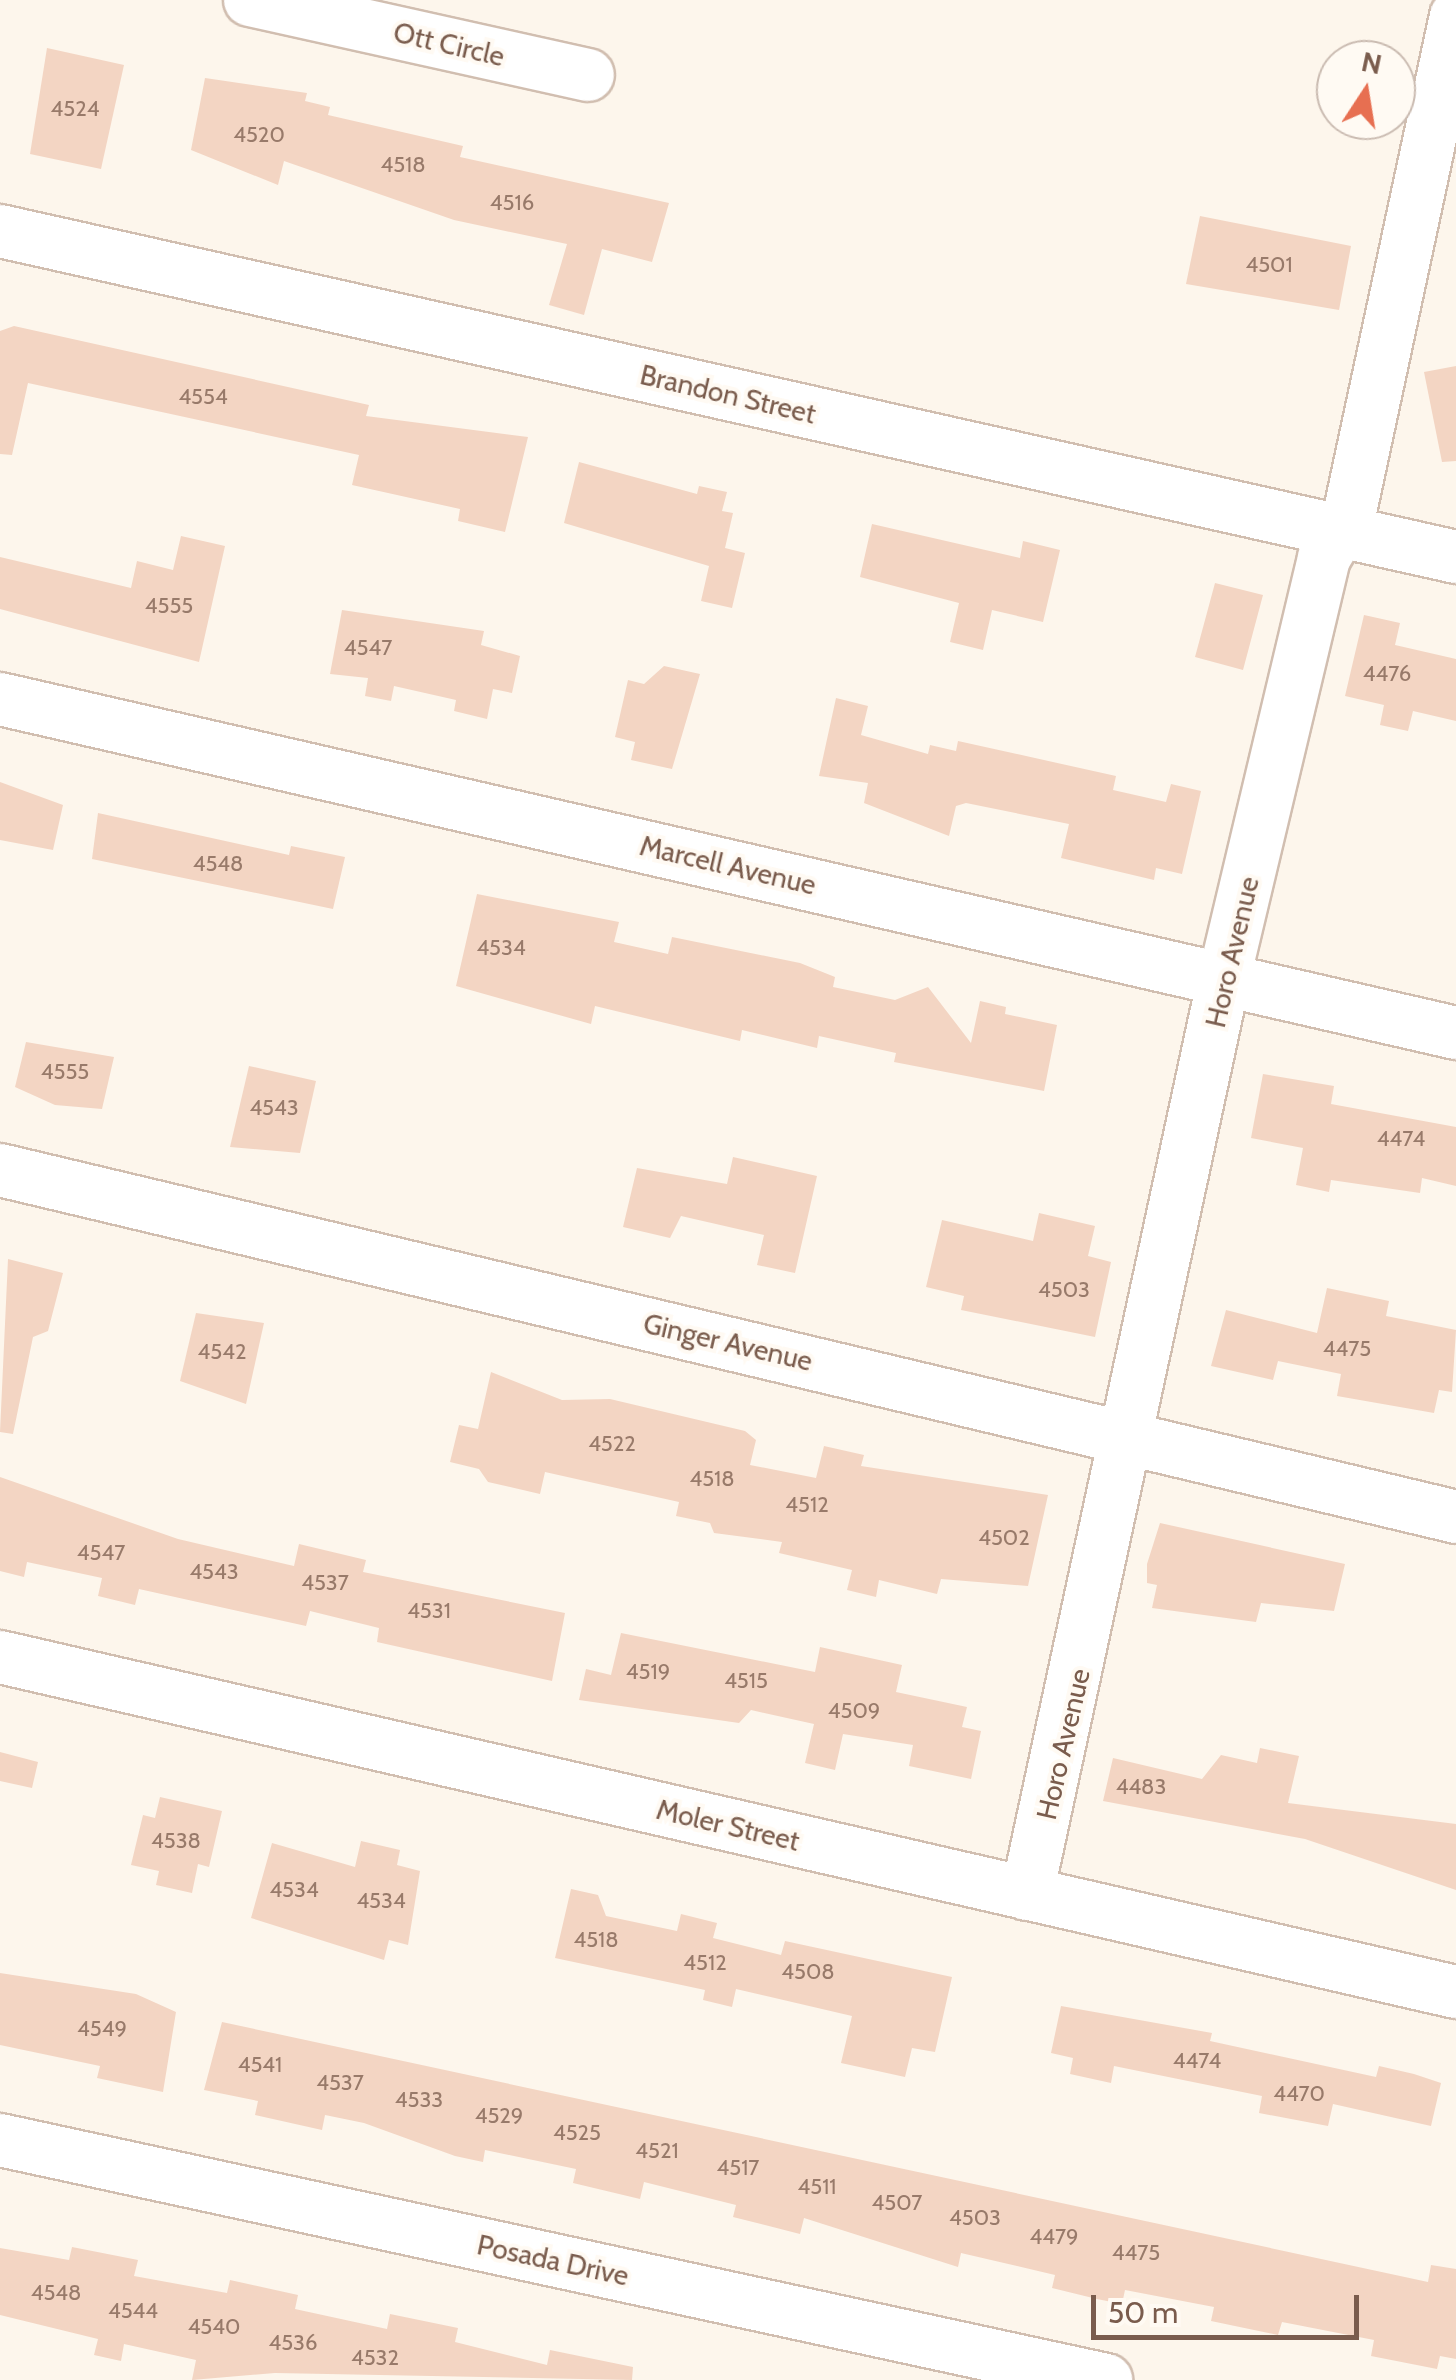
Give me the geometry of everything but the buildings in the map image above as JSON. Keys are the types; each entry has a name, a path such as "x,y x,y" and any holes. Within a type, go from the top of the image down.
{"street":[{"name":"Ott Circle","path":"250,0 588,75"},
{"name":"Horo Avenue","path":"1027,1894 1129,1436 1224,978 1324,558 1338,536 1456,16"},
{"name":"Brandon Street","path":"0,230 1338,536 1456,557"},
{"name":"Marcell Avenue","path":"0,698 1456,1033"},
{"name":"Ginger Avenue","path":"0,1170 1456,1517"},
{"name":"Moler Street","path":"0,1658 1456,1992"},
{"name":"Posada Drive","path":"0,2140 1106,2380"}]}
